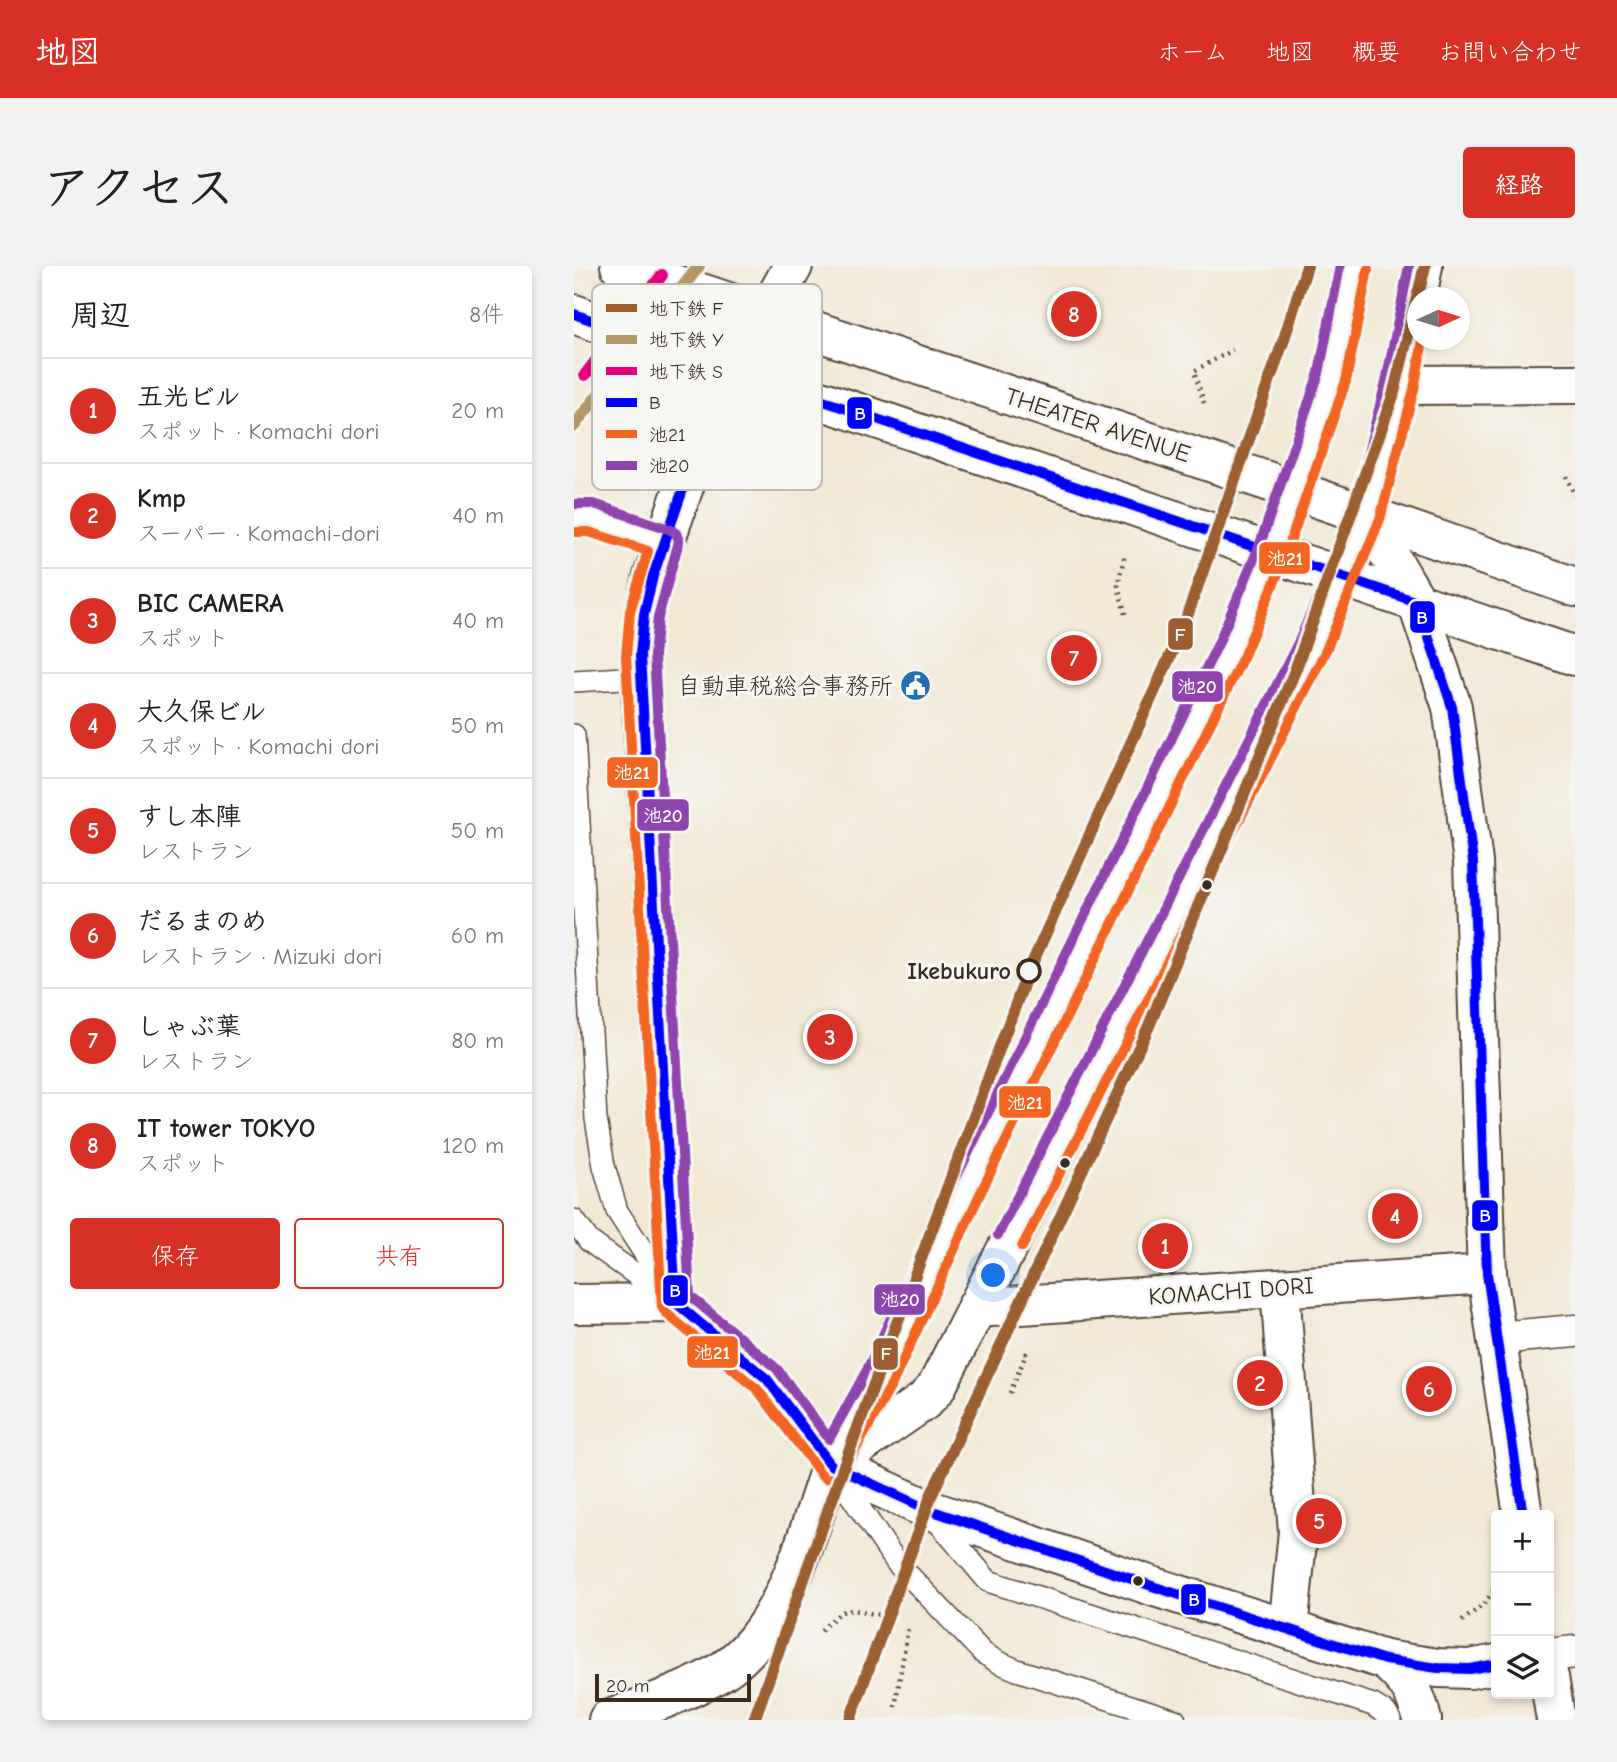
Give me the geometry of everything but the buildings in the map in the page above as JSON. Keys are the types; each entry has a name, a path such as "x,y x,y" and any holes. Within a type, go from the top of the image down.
{"street":[{"name":"THEATER AVENUE","path":"620,266 674,284"},
{"path":"783,284 793,266"},
{"path":"608,1720 695,1686 724,1670 765,1630 780,1605 831,1465 879,1378 967,1188 1231,650 1272,552 1333,377 1354,266"},
{"path":"831,1465 924,1401 936,1388 1313,645 1366,515 1399,385 1423,266"},
{"path":"574,314 592,320"},
{"name":"THEATER AVENUE","path":"822,333 1294,490 1575,587"},
{"path":"1399,385 1575,384"},
{"path":"822,400 1575,656"},
{"path":"676,1303 640,655 644,614 664,542 682,490"},
{"path":"1366,515 1417,602 1452,707 1473,862 1487,1274 1521,1510"},
{"name":"KOMACHI DORI","path":"976,1308 1487,1274"},
{"path":"1280,1288 1298,1532 1288,1629"},
{"path":"574,1304 676,1303 767,1379 831,1465 927,1509 1155,1587 1385,1660 1438,1668 1469,1669 1491,1665"},
{"path":"1496,1338 1575,1331"},
{"path":"1554,1654 1575,1652"},
{"path":"1385,1660 1404,1675 1417,1700 1422,1720"},
{"path":"1553,1699 1556,1720"}],"lane":[{"path":"574,518 591,518 664,542"},
{"path":"574,681 640,677"},
{"path":"574,735 596,1119 604,1166 617,1211 676,1303"},
{"path":"574,1220 589,1241 676,1303"},
{"path":"831,1465 897,1563 983,1653 1017,1670 1175,1720"},
{"path":"927,1509 988,1581 1373,1705 1386,1713 1390,1720"}],"path":[{"path":"1204,402 1194,371 1233,350"},
{"path":"1566,475 1575,496"},
{"path":"1125,614 1118,585 1127,545"},
{"path":"1010,1393 1026,1354 1017,1350"},
{"path":"1451,1622 1463,1621 1484,1604 1491,1594"},
{"path":"814,1636 841,1612 853,1610 898,1618"},
{"path":"895,1707 910,1620"}],"metro line":[{"name":"Y","path":"685,284 699,266"},
{"name":"F","path":"754,1720 847,1457 1026,977 1184,625 1307,266"},
{"name":"F","path":"850,1720 931,1496 1149,1026 1296,668 1393,396 1425,266"},
{"name":"S","path":"655,284 662,275"},
{"name":"S","path":"585,375 592,366"},
{"name":"Y","path":"574,426 592,403"}],"transit line":[{"name":"池20","path":"574,504 594,504 669,529 676,533 679,541 658,617 654,655 690,1296 777,1369 829,1439 866,1372 954,1182 1218,644 1259,547 1319,373 1340,266"},
{"name":"池20","path":"998,1235 1300,639 1353,511 1386,382 1409,266"},
{"name":"池21","path":"574,532 589,532 648,551 630,611 626,656 662,1307 757,1389 821,1474 835,1479 843,1472 892,1384 980,1194 1244,655 1285,557 1346,381 1368,269"},
{"name":"B","path":"574,314 592,320"},
{"name":"池21","path":"1022,1247 1326,650 1380,519 1414,389 1421,350"},
{"name":"B","path":"822,400 1417,602 1452,707 1473,862 1487,1274 1522,1510"},
{"name":"B","path":"683,490 653,576 644,614 640,655 676,1303 767,1379 831,1465 927,1509 1155,1587 1385,1660 1438,1668 1470,1669 1491,1665"}],"place":[{"name":"IT tower TOKYO","path":"1074,314"},
{"name":"しゃぶ葉","path":"1074,658"},
{"name":"自動車税総合事務所","path":"916,686"},
{"name":"Ikebukuro","path":"1029,971"},
{"name":"BIC CAMERA","path":"830,1037"},
{"name":"大久保ビル","path":"1395,1216"},
{"name":"五光ビル","path":"1165,1246"},
{"name":"Kmp","path":"1260,1383"},
{"name":"だるまのめ","path":"1429,1389"},
{"name":"すし本陣","path":"1319,1521"}]}
